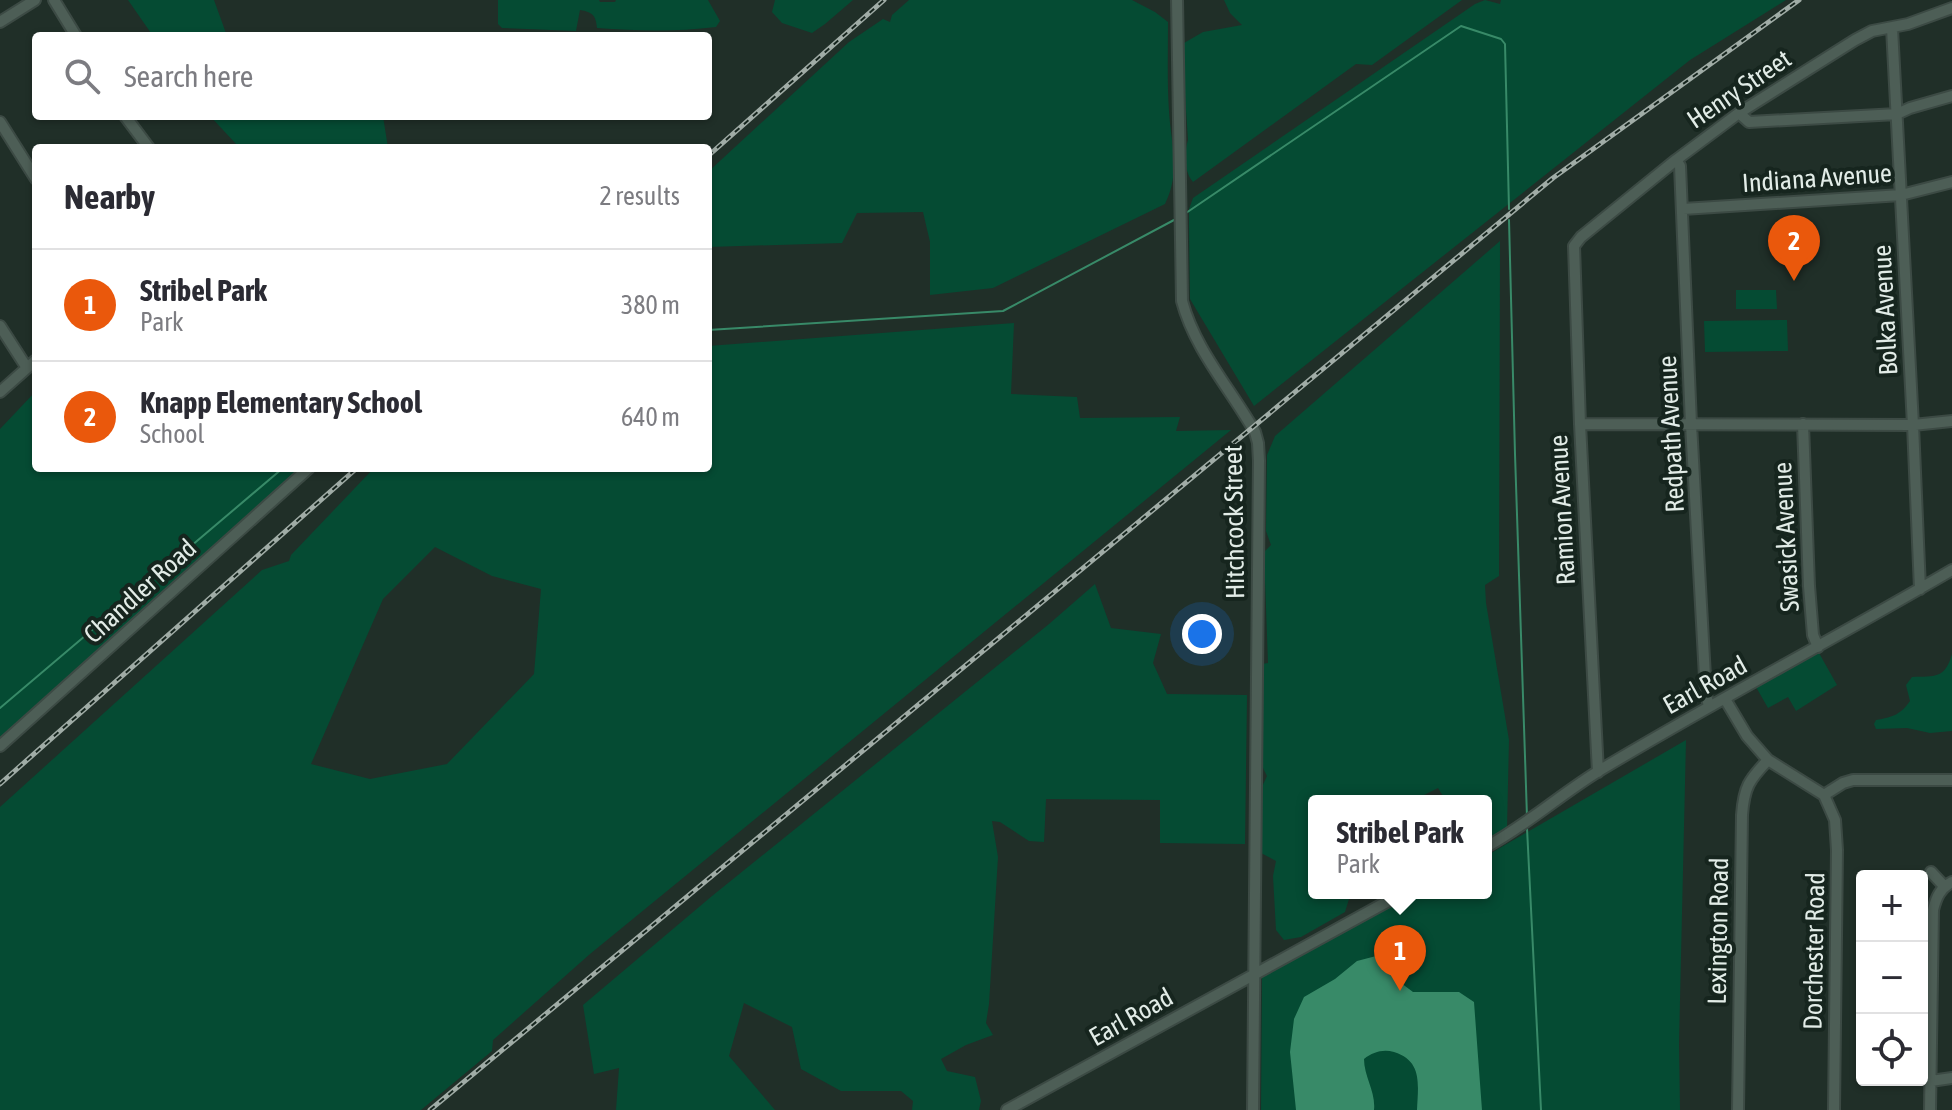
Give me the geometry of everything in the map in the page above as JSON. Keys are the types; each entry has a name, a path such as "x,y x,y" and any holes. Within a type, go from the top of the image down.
{"street":[{"path":"0,22 35,0"},
{"path":"54,0 74,32"},
{"name":"Hitchcock Street","path":"1177,0 1182,301 1200,346 1255,432 1258,443 1253,1110"},
{"name":"Henry Street","path":"1574,246 1676,160 1739,113 1872,31 1892,28 1952,8"},
{"name":"Bolka Avenue","path":"1892,28 1920,589"},
{"path":"1739,113 1749,122 1897,114 1952,96"},
{"path":"127,120 140,143"},
{"path":"0,122 32,173"},
{"name":"Redpath Avenue","path":"1676,160 1680,166 1683,209 1691,424 1709,706"},
{"name":"Indiana Avenue","path":"1683,209 1901,195 1952,182"},
{"name":"Ramion Avenue","path":"1574,246 1598,772"},
{"path":"0,326 27,368"},
{"path":"0,392 32,364"},
{"path":"1580,424 1913,425 1952,421"},
{"name":"Swasick Avenue","path":"1803,424 1809,586 1813,635 1818,647"},
{"name":"Chandler Road","path":"0,746 305,472"},
{"name":"Earl Road","path":"1492,844 1598,772 1952,570"},
{"path":"1725,699 1747,736 1768,760 1824,795 1853,780 1952,780"},
{"name":"Lexington Road","path":"1738,1110 1742,815 1744,793 1755,773 1768,760"},
{"name":"Dorchester Road","path":"1824,795 1835,820 1837,850 1834,1110"},
{"path":"1930,1110 1933,910 1935,901 1948,884 1931,872"},
{"name":"Earl Road","path":"1007,1110 1392,899"},
{"path":"1931,1081 1952,1078"}],"shaded area":[{"path":"128,0 214,0 226,32 150,32"},
{"path":"498,0 708,0 720,21 716,27 686,30 597,28 593,15 580,10 576,31 502,28 498,24"},
{"path":"775,0 853,0 812,33 782,23 772,12"},
{"path":"909,0 1132,0 1155,12 1168,22 1168,100 1174,169 1165,204 993,288 930,295 930,242 923,212 857,213 842,243 712,247 712,168 849,42 883,19 890,22 892,15"},
{"path":"1224,0 1462,0 1372,65 1356,64 1193,182 1186,162 1184,43 1203,32 1242,25 1230,13"},
{"path":"1485,0 1500,4 1501,0 1786,0 1690,60 1254,406 1190,299 1189,209 1193,198"},
{"path":"214,120 384,120 387,144 236,144"},
{"path":"1500,241 1499,576 1485,585 1509,740 1507,828 1492,839 1492,795 1442,795 1438,788 1424,795 1308,795 1308,899 1349,899 1345,912 1301,937 1284,940 1276,930 1273,876 1276,861 1261,853 1260,791 1267,776 1263,768 1262,664 1268,663 1264,552 1271,545 1266,531 1267,455 1275,436"},
{"path":"1736,290 1776,290 1777,309 1736,309"},
{"path":"1787,320 1788,351 1705,352 1704,321"},
{"path":"1014,323 1011,394 1077,397 1080,418 1180,417 1176,431 1231,430 590,954 493,1040 492,1051 421,1110 0,1110 0,807 262,570 289,561 291,555 370,472 712,472 712,346","holes":["435,547 492,576 541,589 534,674 447,764 370,779 311,764 383,599"]},
{"path":"32,395 32,472 299,472 0,737 0,429"},
{"path":"1095,584 1111,628 1161,634 1153,663 1167,694 1247,695 1245,844 1160,843 1160,800 1046,799 1044,842 1029,841 1000,822 992,821 998,857 986,1023 993,1035 941,1059 947,1071 975,1077 981,1101 979,1110 912,1110 913,1101 901,1091 841,1091 801,1069 792,1027 744,1003 729,1056 775,1110 616,1110 619,1068 594,1074 583,1005"},
{"path":"1819,653 1837,685 1796,711 1788,697 1768,708 1756,687"},
{"path":"1952,654 1952,731 1930,733 1907,728 1876,729 1876,720 1896,715 1910,701 1906,685 1912,677 1942,672"},
{"path":"1686,740 1680,1110 1261,1110 1262,974 1405,899 1492,899 1492,853"},
{"path":"1380,955 1397,980 1413,992 1459,992 1474,1002 1482,1110 1417,1110 1418,1083 1414,1068 1403,1056 1386,1051 1364,1059 1374,1110 1296,1110 1290,1052 1294,1019 1304,997 1335,979 1357,961"}],"waterway":[{"path":"1186,213 1461,26 1501,39 1505,44 1509,209"},
{"path":"712,330 1003,311 1174,220"},
{"path":"1509,220 1527,817"},
{"path":"0,708 278,472"},
{"path":"1527,828 1541,1110"}],"railway":[{"path":"712,152 884,0"},
{"path":"430,1110 1553,178 1799,0"},
{"path":"0,784 352,472"}],"place":[{"name":"Knapp Elementary School","path":"1794,281"},
{"name":"Stribel Park","path":"1400,991"}]}
